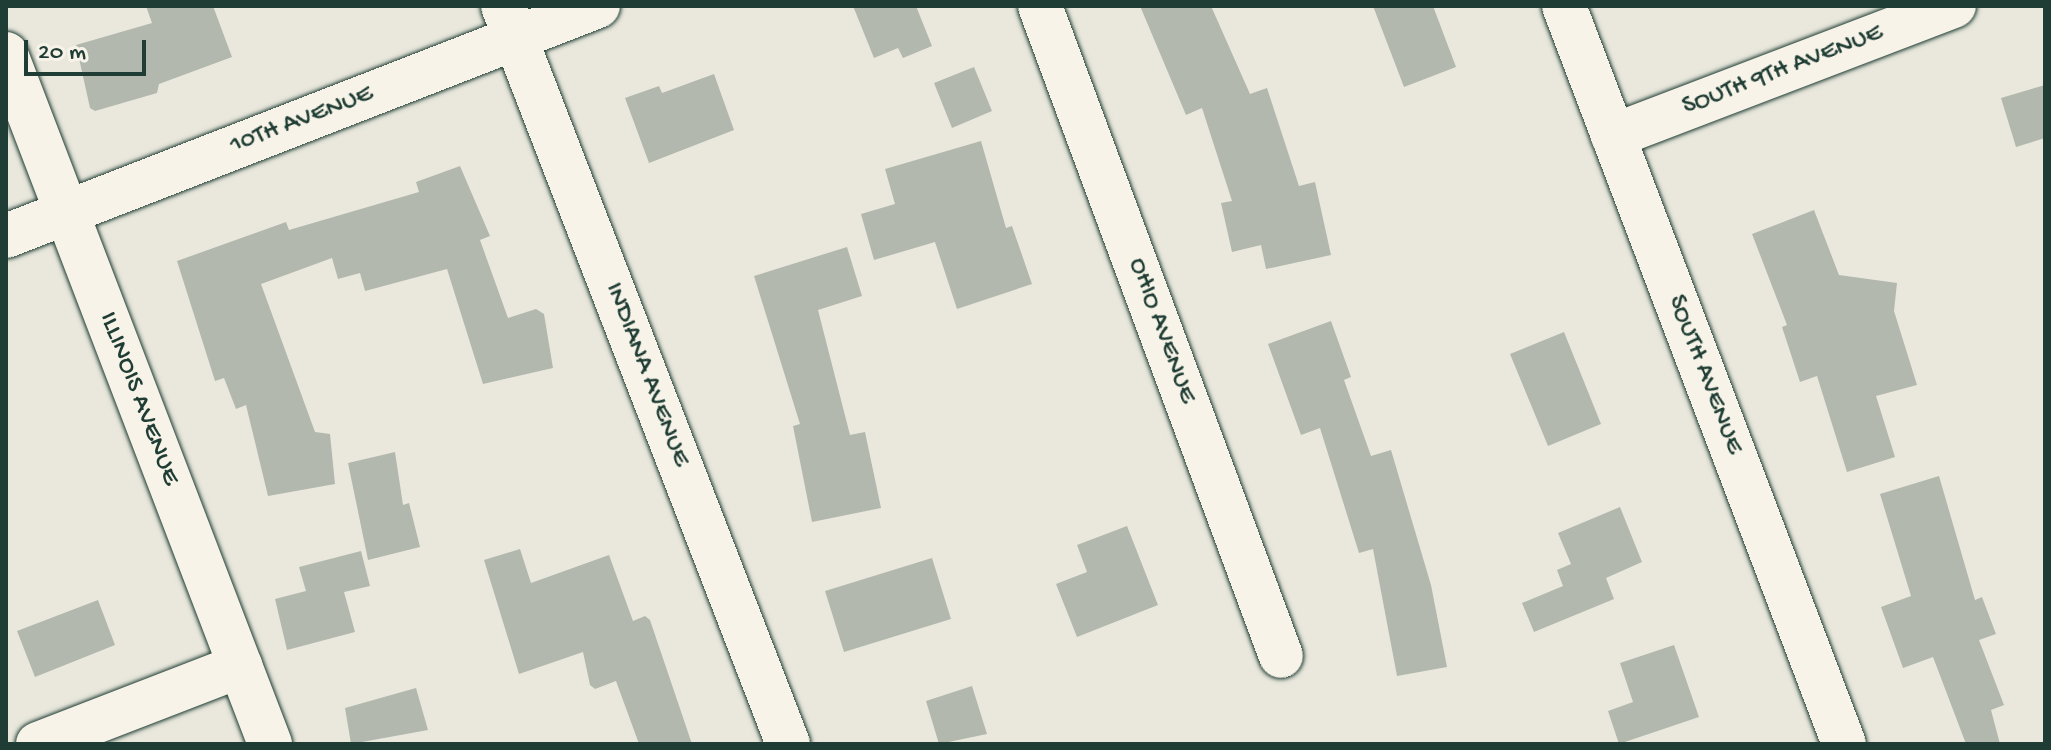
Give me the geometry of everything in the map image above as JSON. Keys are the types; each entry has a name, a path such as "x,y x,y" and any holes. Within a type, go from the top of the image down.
{"street":[{"name":"10TH AVENUE","path":"6,236 67,213 509,22 598,6"},
{"name":"OHIO AVENUE","path":"1040,6 1281,656"},
{"name":"SOUTH AVENUE","path":"1564,6 1844,744"},
{"name":"SOUTH 9TH AVENUE","path":"1613,136 1954,6"},
{"name":"INDIANA AVENUE","path":"509,22 788,744"},
{"name":"ILLINOIS AVENUE","path":"6,54 270,744"},
{"path":"38,744 240,666"}],"building":[{"path":"146,6 213,6 232,57 159,84 157,93 95,111 90,108 76,45 152,23"},
{"path":"853,6 916,6 932,46 903,58 898,48 874,58"},
{"path":"1140,6 1211,6 1250,94 1267,88 1299,186 1315,182 1331,255 1266,269 1261,245 1232,252 1221,203 1232,201 1202,108 1186,115"},
{"path":"1373,6 1433,6 1456,67 1404,87"},
{"path":"974,67 992,111 952,128 934,83"},
{"path":"714,74 734,130 649,163 625,98 659,86 662,93"},
{"path":"2045,85 2045,138 2016,147 2001,98"},
{"path":"981,141 1006,228 1012,226 1032,284 957,309 935,242 874,260 861,214 895,204 885,169"},
{"path":"460,166 490,236 480,240 508,318 536,309 544,314 553,368 483,384 447,269 365,291 360,273 338,279 332,258 261,284 315,432 330,434 335,484 268,496 246,405 236,409 224,378 215,381 177,261 286,222 289,230 419,192 416,182"},
{"path":"1814,210 1839,275 1897,283 1894,311 1917,385 1876,396 1895,457 1847,472 1817,376 1800,382 1782,327 1787,325 1752,234"},
{"path":"847,247 862,296 818,310 850,435 865,432 881,508 812,522 793,426 800,424 754,276"},
{"path":"1331,321 1351,377 1344,380 1371,456 1391,450 1431,585 1447,667 1397,676 1373,549 1359,553 1320,428 1301,435 1268,344"},
{"path":"1564,332 1601,424 1548,446 1510,354"},
{"path":"395,452 403,505 409,503 420,547 368,560 348,463"},
{"path":"1939,476 1975,600 1982,597 1996,634 1979,640 2004,705 1991,710 2000,744 1966,744 1933,657 1903,668 1881,607 1911,596 1880,494"},
{"path":"1620,507 1642,562 1606,578 1614,599 1534,632 1522,603 1563,586 1557,570 1571,564 1558,533"},
{"path":"1127,526 1158,605 1077,637 1056,584 1087,572 1077,545"},
{"path":"520,549 531,583 609,555 633,621 645,616 650,620 692,744 639,744 616,681 595,689 590,685 583,652 519,674 484,560"},
{"path":"361,551 370,586 344,592 355,632 287,650 275,599 306,591 299,567"},
{"path":"932,558 951,619 844,652 825,591"},
{"path":"98,600 115,645 35,677 17,631"},
{"path":"1674,645 1699,717 1619,744 1608,711 1633,702 1620,663"},
{"path":"972,686 987,734 939,744 926,701"},
{"path":"416,688 428,730 351,744 345,708"}]}
